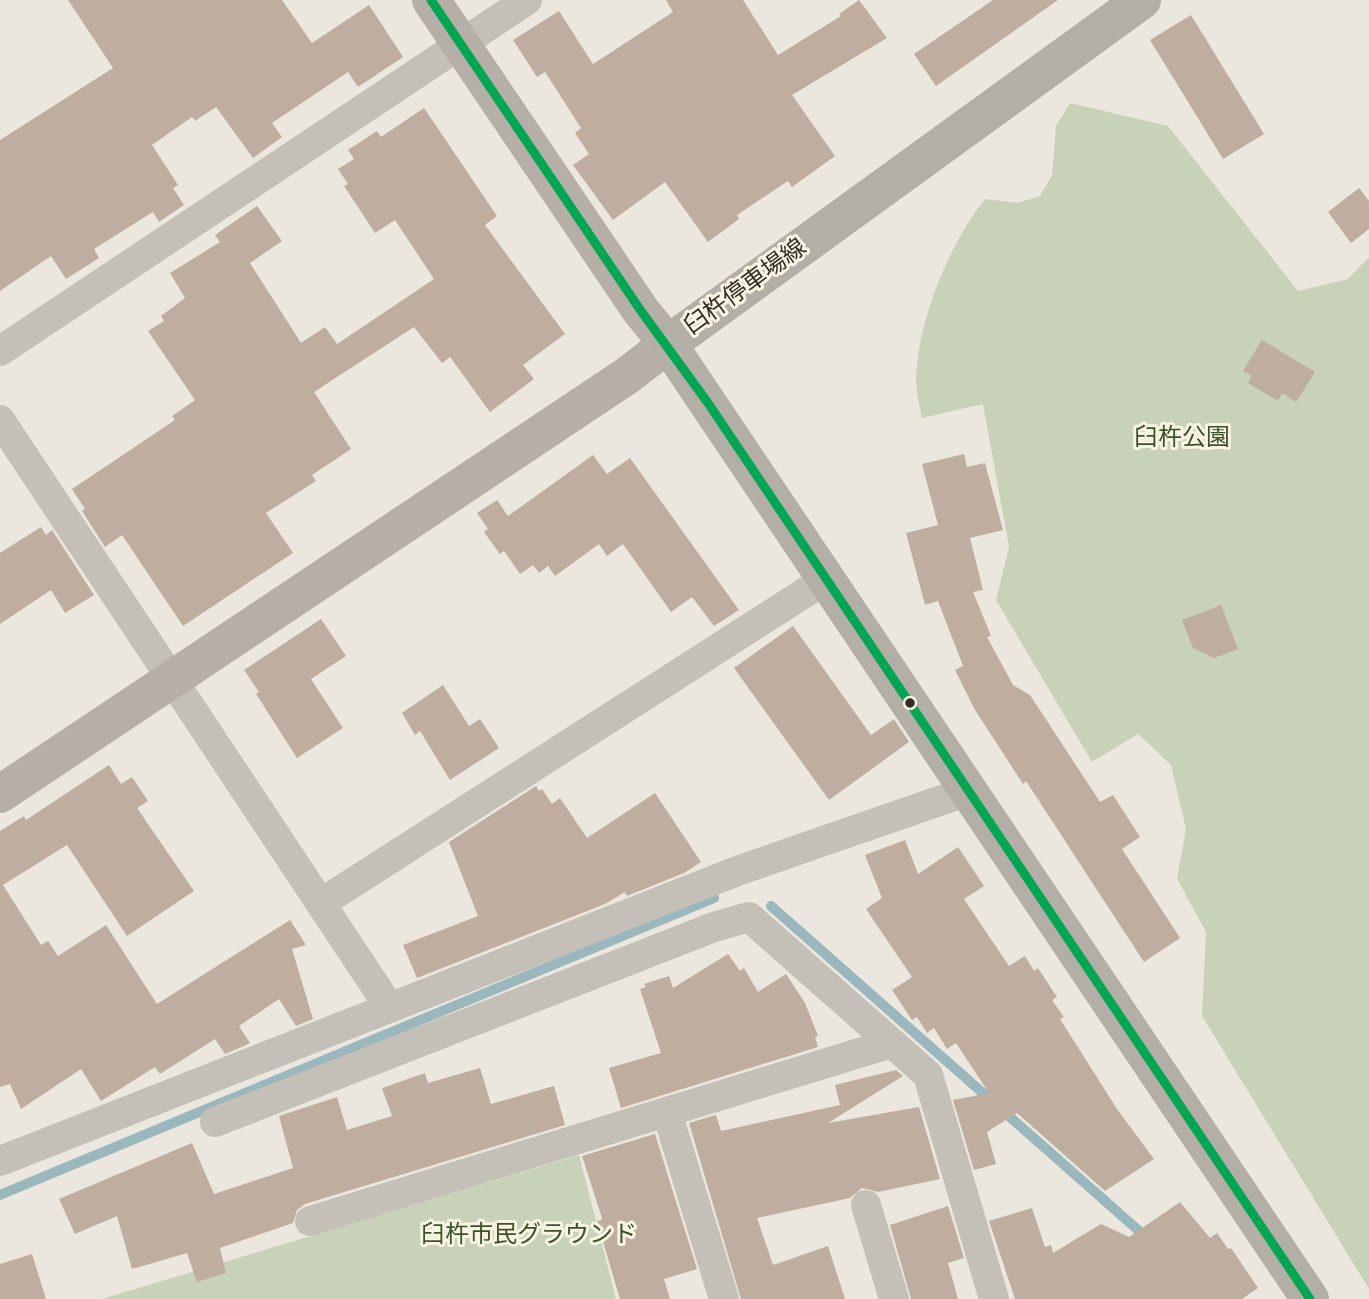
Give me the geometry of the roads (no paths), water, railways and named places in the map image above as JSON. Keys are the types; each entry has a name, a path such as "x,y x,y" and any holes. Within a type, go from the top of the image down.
{"main road":[{"name":"臼杵停車場線","path":"1141,0 668,344 1310,1299"}],"street":[{"path":"0,794 628,375 668,344 642,311 431,0"},
{"path":"0,351 527,0"},
{"path":"0,420 390,1008"},
{"path":"321,903 825,579"},
{"path":"0,1161 740,870 968,791"},
{"path":"739,920 740,870"},
{"path":"215,1122 749,917 928,1075 994,1299"},
{"path":"310,1221 892,1043"},
{"path":"667,1112 724,1299"},
{"path":"866,1205 894,1299"}],"waterway":[{"path":"0,1195 714,898"},
{"path":"771,906 1147,1238"}],"park label":[{"name":"臼杵公園","path":"1182,439"},
{"name":"臼杵市民グラウンド","path":"529,1236"}]}
